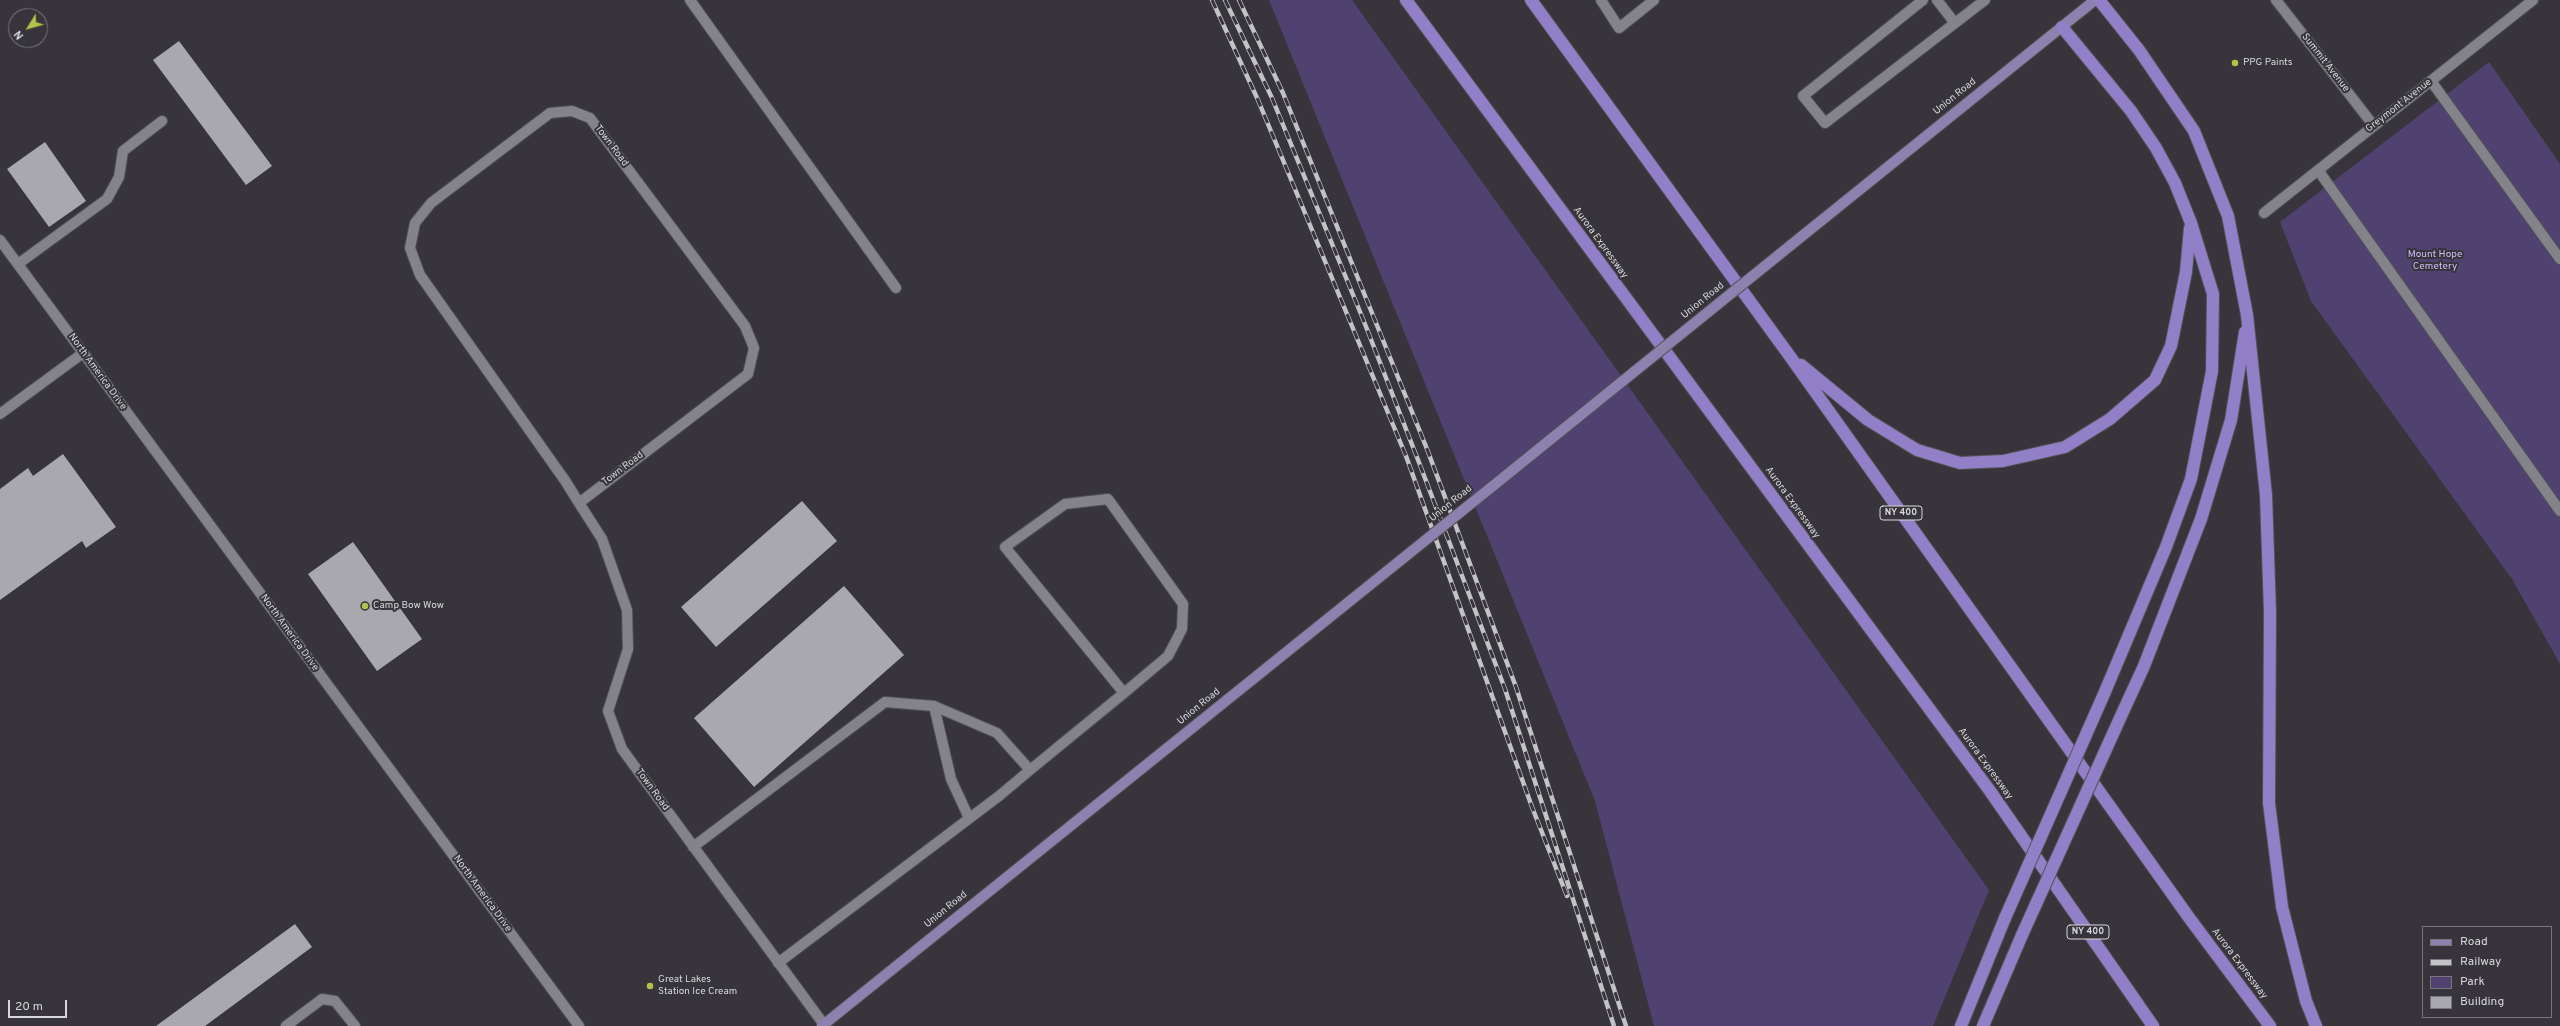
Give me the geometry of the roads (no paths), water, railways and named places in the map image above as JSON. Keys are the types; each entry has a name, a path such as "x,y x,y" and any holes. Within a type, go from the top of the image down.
{"highway":[{"name":"Aurora Expressway","path":"1406,0 1990,790 2153,1026"},
{"name":"Aurora Expressway","path":"1531,0 1789,355 2185,912 2270,1026"},
{"path":"2099,0 2139,50 2194,131 2228,216 2247,315 2266,503 2270,612 2269,803 2282,907 2306,1001 2316,1026"},
{"path":"1962,1026 2005,918 2104,694 2166,547 2191,479 2212,371 2213,294 2191,223 2175,184 2156,148 2131,111 2062,27"},
{"path":"1789,355 1868,420 1917,450 1960,463 2003,461 2065,447 2110,419 2155,380 2171,346 2186,272 2191,223"},
{"path":"1983,1026 2022,935 2144,666 2201,519 2231,420 2247,315"}],"main road":[{"name":"Union Road","path":"823,1026 2095,0"}],"street":[{"path":"690,0 896,288"},
{"path":"1601,0 1619,28 1654,0"},
{"path":"1923,0 1803,96 1825,123 1954,22 1985,0"},
{"path":"1937,0 1954,22"},
{"name":"Summit Avenue","path":"2276,0 2374,126"},
{"name":"Greymont Avenue","path":"2264,213 2533,0"},
{"path":"2431,81 2560,259"},
{"name":"Town Road","path":"579,503 748,374 754,348 745,326 590,118 572,111 550,114 431,203 415,223 410,248 420,275 602,538 627,610 628,649 608,711 622,749 823,1026"},
{"path":"18,264 107,198 119,178 123,151 162,121"},
{"path":"2318,170 2560,511"},
{"name":"North America Drive","path":"0,240 579,1026"},
{"path":"0,414 83,352"},
{"path":"778,963 970,818 1030,770 1124,693 1168,656 1182,629 1183,604 1108,500 1065,504 1005,547 1124,693"},
{"path":"693,846 884,702 934,706 997,732 1030,770"},
{"path":"934,706 951,779 970,818"},
{"path":"286,1026 322,999 335,1001 355,1026"}],"railway":[{"path":"1212,0 1258,100 1406,456 1532,807 1567,896"},
{"path":"1225,0 1272,98 1363,319 1505,689 1614,1026"},
{"path":"1239,0 1283,93 1427,449 1516,687 1626,1026"}],"place":[{"name":"PPG Paints","path":"2235,63"},
{"name":"Camp Bow Wow","path":"365,606"},
{"name":"Great Lakes Station Ice Cream","path":"650,986"}],"park label":[{"name":"Mount Hope Cemetery","path":"2435,260"}]}
